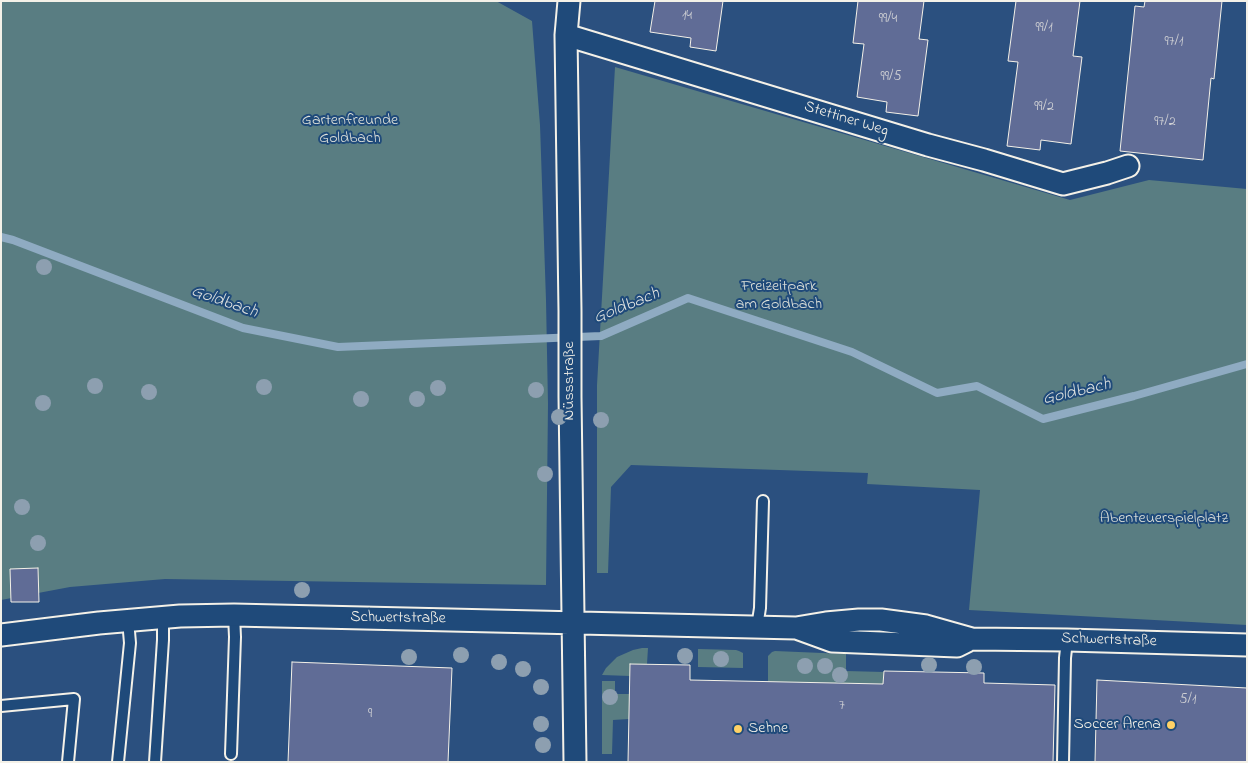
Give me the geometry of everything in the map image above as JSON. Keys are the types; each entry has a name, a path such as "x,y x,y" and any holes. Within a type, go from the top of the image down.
{"street":[{"name":"Nüssstraße","path":"569,1 566,35 575,762"},
{"name":"Stettiner Weg","path":"566,35 1063,184 1128,166"},
{"name":"Schwertstraße","path":"1,635 128,620 234,615 796,628 832,641 957,646 972,639 1247,645"}],"lane":[{"path":"757,627 760,608 763,501"},
{"path":"231,754 234,615"},
{"path":"155,762 163,617"},
{"path":"118,762 130,643 128,620"},
{"path":"1063,762 1067,640"},
{"path":"1,706 74,699 68,762"}],"green space":[{"name":"Gartenfreunde Goldbach","path":"1,1 496,1 532,21 540,125 546,300 548,404 546,585 165,579 70,587 1,600"},
{"name":"Freizeitpark am Goldbach","path":"615,67 1070,200 1149,180 1247,189 1247,625 969,610 980,490 867,484 868,473 631,465 611,487 608,573 597,573 597,385"},
{"path":"642,648 648,648 647,664 630,676 602,675 617,657"},
{"path":"698,649 739,651 743,653 743,668 698,667"},
{"path":"775,651 846,654 846,671 884,672 884,684 768,682 768,656"},
{"path":"602,681 615,681 615,694 629,694 629,719 613,720 612,754 602,754"}],"building":[{"path":"655,1 723,1 716,51 690,47 691,38 650,32"},
{"path":"858,1 924,1 919,39 928,40 918,116 886,112 887,102 857,97 864,44 853,43"},
{"path":"1016,1 1080,1 1073,56 1082,57 1071,144 1041,140 1040,150 1007,146 1018,62 1008,61"},
{"path":"1145,1 1222,1 1214,79 1211,78 1203,160 1120,151 1135,6 1144,7"},
{"path":"38,568 39,602 11,602 10,569"},
{"path":"292,662 452,668 448,762 288,762"},
{"path":"630,664 690,665 690,680 883,684 884,671 984,673 984,683 1055,685 1053,762 628,762"},
{"name":"Soccer Arena","path":"1097,680 1247,688 1247,762 1095,762"}],"waterway":[{"name":"Goldbach","path":"1,237 243,328 338,347 601,336 688,298 852,352 937,393 977,386 1043,419 1247,364"}],"place":[{"name":"Soccer Arena","path":"1171,725"},
{"name":"Sehne","path":"738,729"}],"park label":[{"name":"Abenteuerspielplatz","path":"1164,519"}]}
